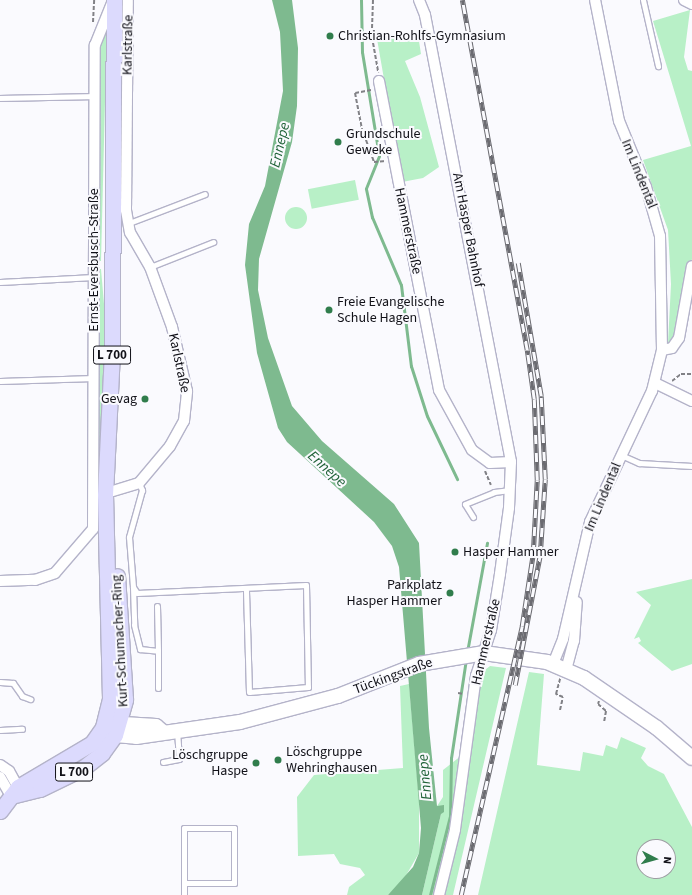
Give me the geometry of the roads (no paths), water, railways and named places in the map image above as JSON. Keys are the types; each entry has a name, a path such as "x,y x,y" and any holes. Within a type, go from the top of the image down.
{"main road":[{"name":"L 700","path":"108,476 114,0"},
{"name":"Kurt-Schumacher-Ring","path":"17,792 83,768 102,753 125,699 113,491 108,476"},
{"name":"Kurt-Schumacher-Ring","path":"108,476 105,495 108,658 113,727"},
{"name":"L 700","path":"0,811 17,792"}],"street":[{"name":"Ernst-Eversbusch-Straße","path":"0,581 34,580 55,573 89,537 95,512 95,45 114,0"},
{"name":"Karlstraße","path":"128,0 130,233 150,267 172,328 187,391 184,421 170,446 138,483"},
{"name":"Am Hasper Bahnhof","path":"419,0 425,15 511,462"},
{"name":"Im Lindental","path":"559,672 590,522 620,455 655,383 662,350 660,236 646,187 619,121 595,0"},
{"path":"684,0 692,4"},
{"name":"Hammerstraße","path":"379,81 439,390 472,450 490,463 511,462 510,490 500,574 480,653 466,733 455,830 439,895"},
{"path":"110,234 130,233"},
{"path":"662,350 672,348 679,338 692,266"},
{"path":"655,383 692,401"},
{"path":"113,491 138,483"},
{"name":"Tückingstraße","path":"113,727 153,737 170,732 240,722 338,696 397,671 480,653 559,672 604,691 692,758"},
{"path":"0,765 9,770 17,792"},
{"path":"0,777 17,792"}],"lane":[{"path":"643,0 658,66"},
{"path":"0,98 95,96"},
{"path":"129,223 205,194"},
{"path":"150,267 213,242"},
{"path":"0,282 94,277"},
{"path":"0,381 94,378"},
{"path":"620,455 639,463 692,466"},
{"path":"138,483 142,490 129,537 134,625 140,649 158,651"},
{"path":"473,517 465,504 494,492 510,490"},
{"path":"133,587 137,593 155,594 246,590 306,585 308,686 249,692 246,590"},
{"path":"157,606 158,688"},
{"path":"0,682 13,683 22,696 30,699"},
{"path":"0,730 22,729"},
{"path":"163,762 179,759 170,732"},
{"path":"184,883 234,883 234,828 184,828 184,883 184,895"}],"water":[{"name":"Ennepe","path":"272,0 292,0 298,48 297,106 292,142 259,259 258,290 268,338 292,406 322,441 394,504 419,543 429,728 437,806 444,805 444,812 441,814 422,895 388,895 413,867 419,853 421,828 399,567 392,546 374,522 287,442 278,428 257,353 245,265 249,224 265,186 283,91 280,32"}],"waterway":[{"path":"361,0 362,52 379,156 366,189 372,217 401,285 411,366 427,416 457,479"},
{"path":"467,652 487,543"},
{"path":"430,895 450,816 451,758 466,659"}],"railway":[{"path":"461,895 522,626 533,554 537,480 534,399 527,350 462,0"},
{"path":"515,685 540,555 545,479 541,396 518,263"}],"place":[{"name":"Christian-Rohlfs-Gymnasium","path":"330,36"},
{"name":"Grundschule Geweke","path":"338,142"},
{"name":"Freie Evangelische Schule Hagen","path":"329,310"},
{"name":"Gevag","path":"145,399"},
{"name":"Hasper Hammer","path":"455,552"},
{"name":"Parkplatz Hasper Hammer","path":"450,593"},
{"name":"Löschgruppe Wehringhausen","path":"278,760"},
{"name":"Löschgruppe Haspe","path":"256,763"}]}
